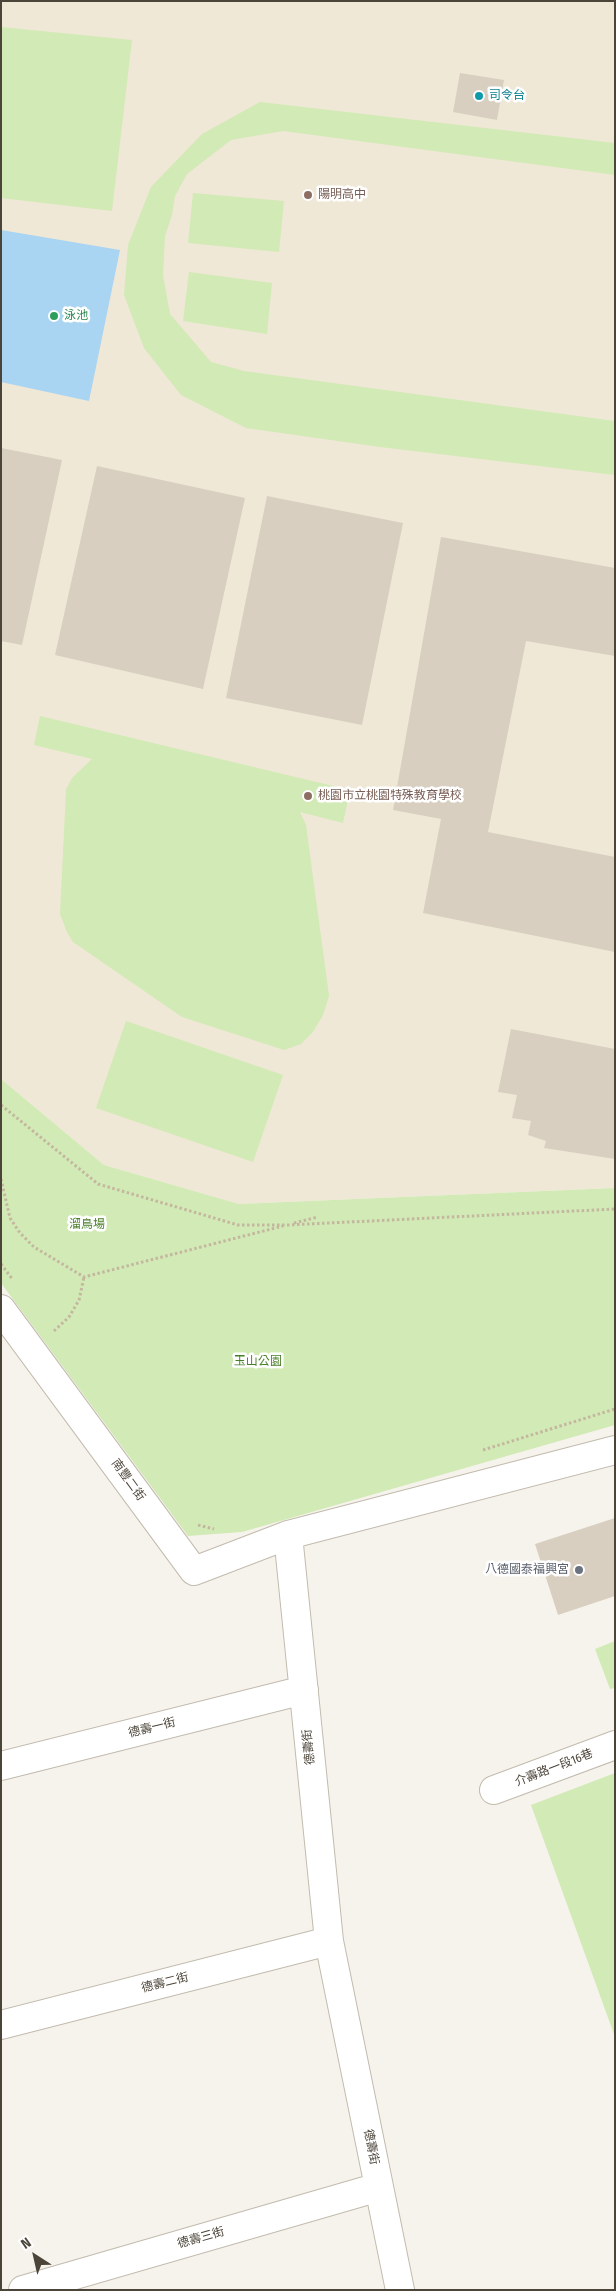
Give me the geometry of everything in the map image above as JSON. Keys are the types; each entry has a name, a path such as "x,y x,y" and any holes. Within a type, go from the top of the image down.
{"street":[{"name":"南豐二街","path":"1,1310 194,1571 288,1535"},
{"path":"288,1535 615,1450"},
{"name":"德壽街","path":"288,1535 329,1941 400,2290"},
{"name":"德壽一街","path":"1,1766 304,1690"},
{"name":"介壽路一段16巷","path":"494,1790 615,1745"},
{"name":"德壽二街","path":"1,2024 329,1941"},
{"name":"德壽三街","path":"23,2290 379,2187"}],"path":[{"path":"1,1105 98,1184 238,1225 288,1225 615,1209"},
{"path":"1,1179 8,1211 20,1233 34,1247 84,1277 318,1217"},
{"path":"1,1264 18,1288"},
{"path":"51,1334 69,1317 79,1300 84,1277"},
{"path":"483,1450 615,1409"},
{"path":"192,1522 208,1528 221,1530"}],"shaded area":[{"name":"桃園市立桃園特殊教育學校","path":"1,1 615,1 615,1188 239,1204 104,1165 1,1079"}],"green space":[{"path":"1,27 132,40 112,211 1,198"},
{"path":"260,102 615,143 615,175 283,131 231,140 187,174 175,196 172,215 165,236 163,275 170,314 211,362 244,371 615,421 615,475 380,447 246,428 181,395 144,348 124,295 128,245 151,187 202,134"},
{"path":"193,193 284,201 279,252 188,243"},
{"path":"189,272 272,283 267,334 183,321"},
{"path":"40,716 350,790 343,823 300,812 306,825 329,996 323,1015 313,1032 301,1044 284,1050 182,1017 73,942 60,914 66,790 72,778 92,759 34,745"},
{"path":"126,1021 283,1075 253,1162 96,1108"},
{"name":"玉山公園","path":"1,1079 104,1165 239,1204 615,1188 615,1425 242,1532 188,1536 1,1283"},
{"path":"615,1641 615,1688 610,1689 595,1649"},
{"path":"615,1773 615,2037 531,1805"}],"water":[{"name":"泳池","path":"1,230 120,250 89,401 1,382"}],"building":[{"name":"司令台","path":"460,73 504,80 497,120 453,112"},
{"path":"1,448 62,460 22,645 1,641"},
{"path":"97,466 245,498 203,689 55,655"},
{"path":"267,496 403,523 362,725 226,698"},
{"path":"441,537 615,568 615,656 526,641 488,832 615,857 615,952 423,913 441,819 393,810"},
{"path":"511,1029 615,1049 615,1159 544,1148 546,1141 528,1135 531,1121 512,1118 517,1095 498,1092"},
{"name":"八德國泰福興宮","path":"615,1518 615,1596 558,1615 535,1544"}],"place":[{"name":"司令台","path":"479,96"},
{"name":"陽明高中","path":"308,195"},
{"name":"泳池","path":"54,316"},
{"name":"桃園市立桃園特殊教育學校","path":"308,796"},
{"name":"八德國泰福興宮","path":"579,1570"}],"park label":[{"name":"溜鳥場","path":"87,1225"}]}
